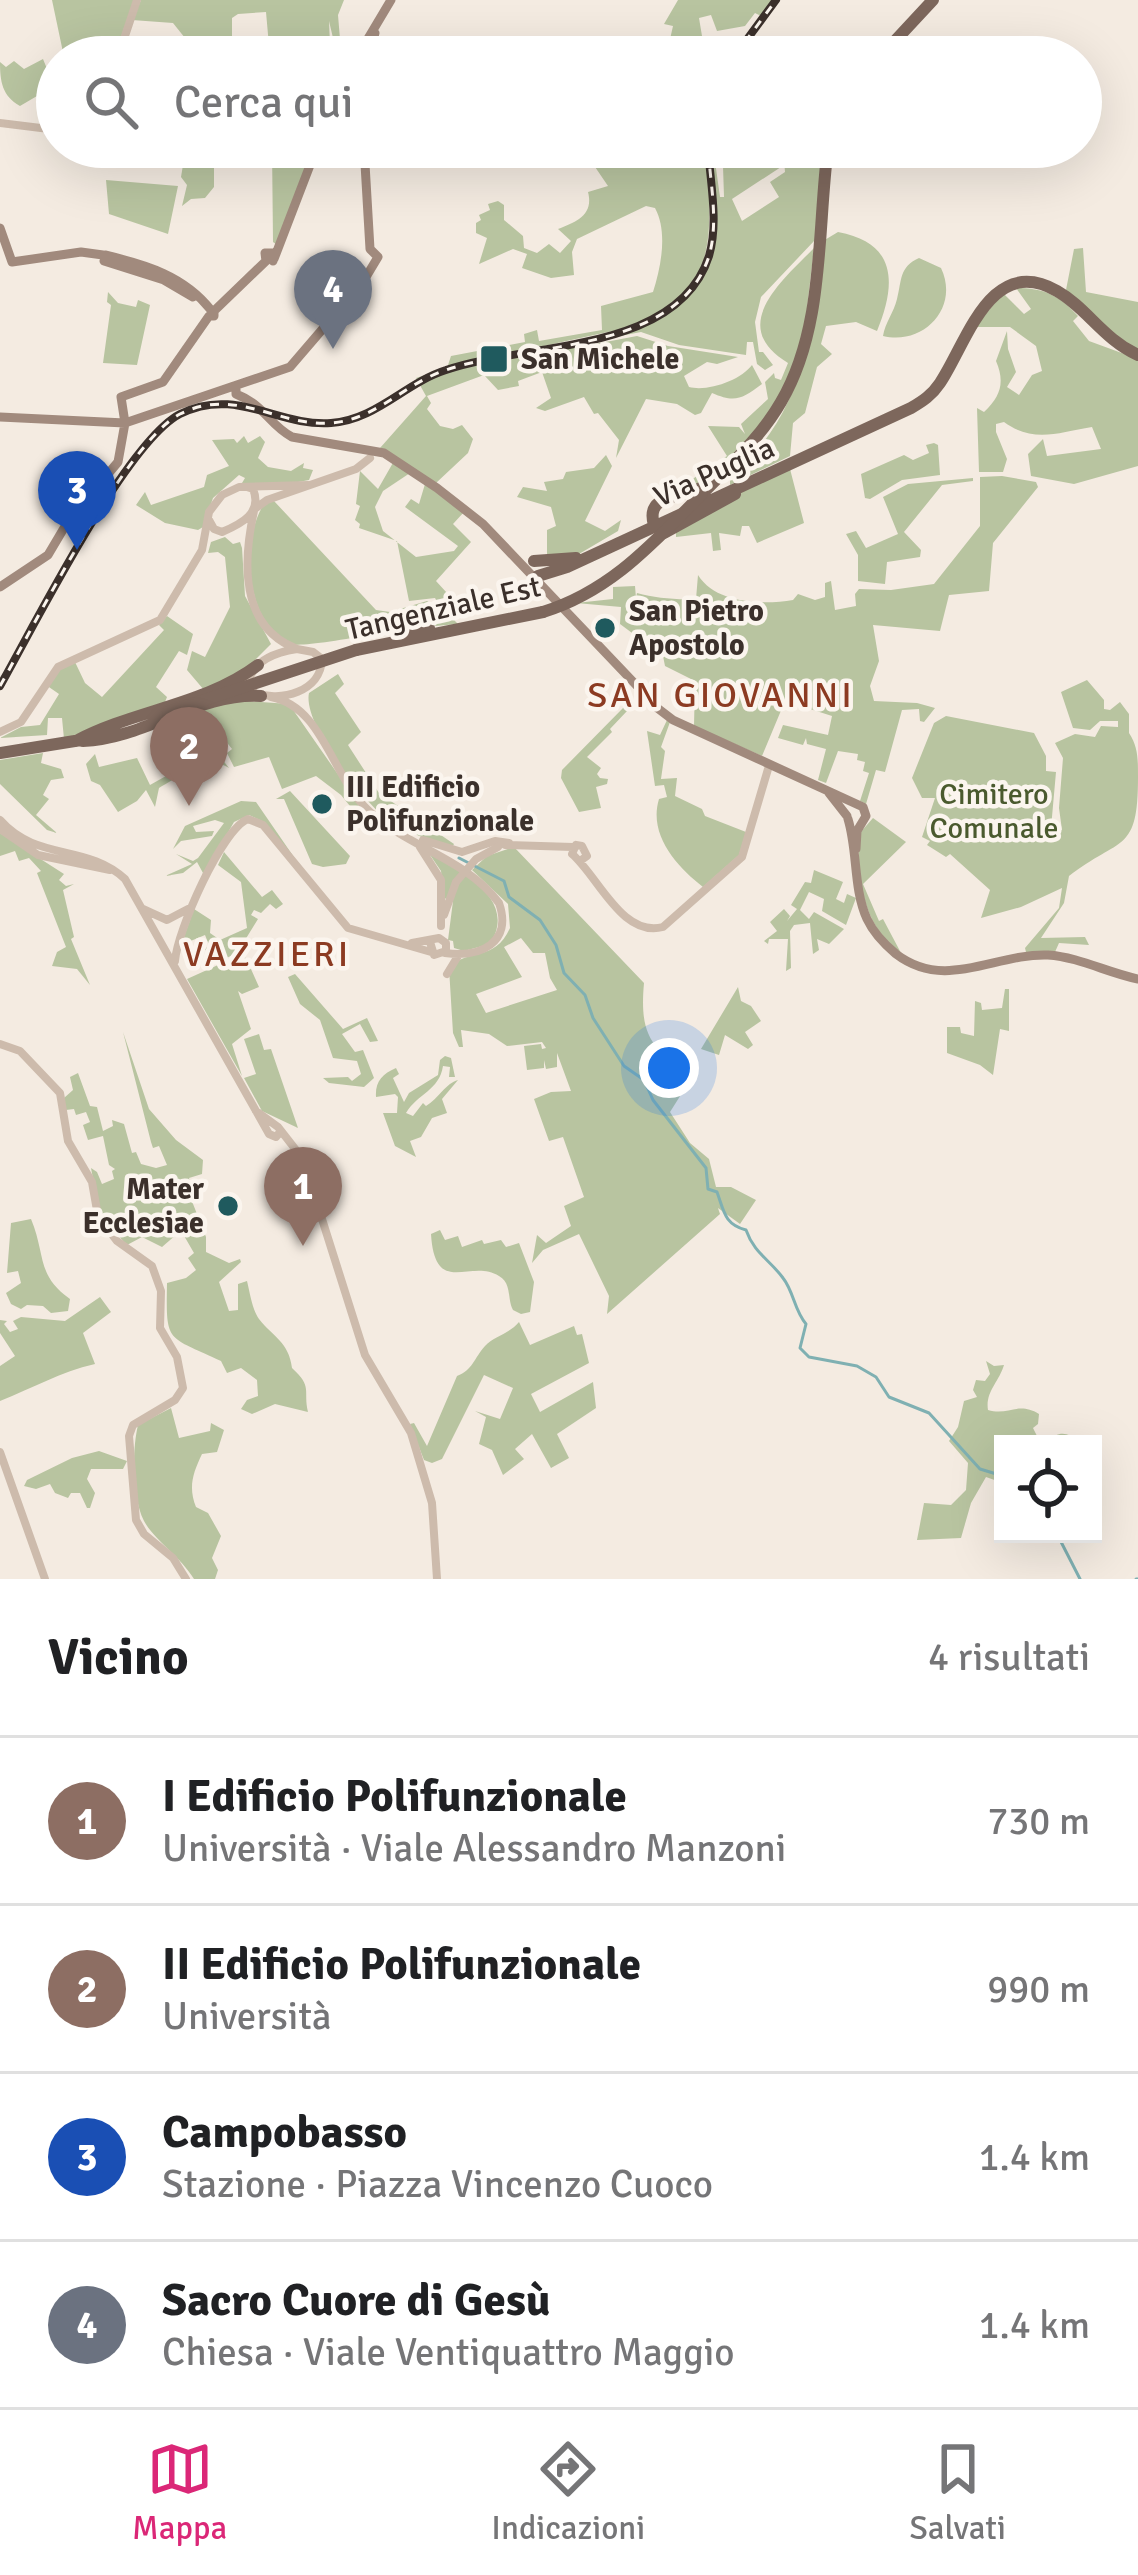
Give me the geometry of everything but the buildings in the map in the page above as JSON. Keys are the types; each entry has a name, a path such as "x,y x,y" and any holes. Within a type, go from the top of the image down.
{"main road":[{"path":"369,36 391,0"},
{"path":"900,36 933,0"},
{"path":"374,36 377,22"},
{"path":"0,587 48,555 67,523 118,462 125,423 121,397 164,382 211,313 270,257 284,238 309,168"},
{"path":"0,417 125,423 295,362 363,282 378,257 371,253 365,168"},
{"name":"Tangenziale Est","path":"0,753 76,741 356,650 543,612 602,586 702,494 778,407 806,341 826,168"},
{"path":"0,228 12,262 70,254 104,258 172,284 211,313"},
{"name":"Via Puglia","path":"537,575 561,570 658,530 729,490 922,401 985,303 1010,286 1035,284 1060,292 1103,334 1138,356"},
{"path":"236,386 236,394 251,400 292,437 371,453 483,524 537,575 636,691 674,720 866,809 856,849"},
{"path":"199,400 251,400"},
{"path":"729,490 727,477 764,437 778,407"},
{"path":"658,530 652,509 667,498 701,490 730,465"},
{"path":"658,530 707,512 752,482"},
{"path":"658,530 683,503 667,498"},
{"path":"537,575 567,560 594,554"},
{"path":"409,647 523,616"},
{"path":"395,631 466,627"},
{"path":"169,711 262,662"},
{"path":"169,711 189,711 232,697 266,697"},
{"path":"840,800 856,849 859,895 867,920 883,943 905,960 936,971 957,972 1046,955 1138,979"},
{"path":"848,818 850,806 860,805"},
{"path":"848,818 864,821"}],"street":[{"path":"125,36 137,0"},
{"path":"0,123 36,127"},
{"path":"0,732 21,722 48,676 66,662 160,620 202,550 223,532 255,510 349,472 371,453"},
{"path":"202,550 208,518 222,495 246,487 308,485"},
{"path":"246,487 256,493 249,596 272,633 322,659 320,674 308,686 303,702 308,721"},
{"path":"208,518 211,526 242,542 248,562"},
{"path":"272,633 272,650 248,680 254,693 289,700 363,806 458,864 494,896 503,913 500,935 489,948 463,955 449,964 447,974"},
{"path":"262,662 297,649"},
{"path":"266,697 308,686"},
{"path":"410,838 452,852 509,843 579,855 628,917 648,929 670,924 742,857 766,766"},
{"path":"175,964 178,933 187,913 238,823 254,820 347,928 463,955"},
{"path":"0,824 27,843 71,858 104,862 122,876 256,1111 307,1167 365,1355 411,1433 432,1503 437,1579"},
{"path":"410,838 432,860 441,880 439,946"},
{"path":"441,926 456,883 496,844"},
{"path":"439,946 445,911"},
{"path":"145,912 172,920 187,913"},
{"path":"0,1044 20,1051 60,1093 68,1141 92,1182 98,1216 117,1241 148,1259 158,1278 160,1328 177,1358 183,1388 175,1400 133,1425 129,1436 133,1511 140,1529 173,1558 186,1579"},
{"path":"0,1452 45,1579"}],"green space":[{"path":"52,0 134,0 121,36 60,36"},
{"path":"141,0 344,0 338,15 340,36 333,36 329,21 330,36 268,36 266,12 232,18 232,36 183,36 173,23 132,20"},
{"path":"678,0 774,0 745,26 717,31 711,15 699,18 702,36 671,36 673,26 664,24"},
{"path":"14,61 24,69 36,63 36,97 20,106 3,87 0,62 6,67"},
{"path":"182,168 214,168 214,187 205,198 191,199 182,206 187,185 181,177"},
{"path":"272,168 305,168 277,245 273,242"},
{"path":"596,168 707,168 706,251 686,293 667,311 640,325 466,363 423,381 500,360 637,336 738,357 707,362 684,376 689,387 724,384 752,365 762,384 738,398 712,393 695,415 677,404 646,399 616,458 619,440 584,397 545,411 536,408 551,398 542,372 518,381 519,386 498,390 484,375 427,396 431,403 427,409 440,426 462,425 473,439 468,453 436,483 380,448 426,396 416,378 447,368 451,356 525,342 524,334 537,330 539,341 602,330 601,306 653,292 662,239 655,208 646,206 577,239 572,252 574,275 551,278 522,268 527,254 513,249 479,264 487,238 476,233 476,223 481,220 479,215 490,210 488,204 498,201 504,205 504,220 523,236 524,248 537,253 549,244 560,253 571,241 558,229 586,212 588,192 608,186"},
{"path":"711,168 716,168 720,197 724,197 723,168 779,168 732,199 742,221 779,197 770,182 785,168 824,168 815,240 761,297 755,322 759,352 773,365 765,370 757,364 753,342 747,342 746,355 679,345 641,332 596,341 669,311 696,285 714,236"},
{"path":"106,180 178,186 168,234 109,214"},
{"path":"838,232 872,246 887,268 887,298 877,331 856,322 826,326 821,344 832,354 817,367 805,413 793,423 790,456 730,485 730,477 775,426 790,398 808,339 823,241"},
{"path":"814,248 804,334 784,390 750,441 701,487 670,494 727,456 708,426 739,427 745,434 741,424 768,399 765,382 774,373 781,380 788,363 770,349 761,319 776,289"},
{"path":"1083,248 1086,292 1138,302 1138,351 1125,346 1066,290 1074,249"},
{"path":"919,258 941,268 946,283 942,310 912,335 883,336 905,270"},
{"path":"1016,288 1057,298 1078,316 1073,321 1089,341 1138,359 1138,466 1074,484 1031,476 1028,454 1043,439 1047,456 1101,449 1092,427 1035,434 1004,422 996,424 1007,459 1003,472 979,472 977,408 984,412 998,394 1001,382 996,361 1007,331 1016,372 1007,387 1019,395 1032,375 1042,371 1036,346 1010,327 975,327 1003,293 1024,314 1031,309"},
{"path":"108,292 118,303 136,307 138,300 150,305 137,365 103,363 111,305"},
{"path":"244,436 248,443 260,436 265,442 258,458 268,467 291,471 304,463 303,468 313,470 309,480 282,485 242,483 245,478 239,475 213,498 198,530 165,523 136,505 145,492 151,505 204,487 207,475 229,466 212,440 234,439 237,443"},
{"path":"934,443 940,475 902,480 865,498 861,474 904,455 913,460 929,453 926,445"},
{"path":"606,455 612,466 585,521 605,531 621,520 618,531 579,554 547,556 547,530 556,526 551,507 517,497 523,487 547,491 544,482 563,479 566,472 594,468"},
{"path":"394,461 410,473 383,491 375,507 383,531 395,540 359,528 355,520 360,471 378,489"},
{"path":"790,469 804,523 757,543 749,526 742,526 740,536 719,533 721,550 713,551 711,533 676,537 676,531 741,491"},
{"path":"980,477 1036,482 1038,487 993,543 989,591 949,595 940,631 873,625 879,661 870,686 874,701 935,708 924,722 919,709 902,710 885,772 876,770 866,804 860,801 869,773 863,771 865,762 857,760 858,754 838,751 826,783 818,780 826,749 807,744 806,738 803,745 778,738 783,725 828,735 832,716 785,701 762,756 694,726 695,681 665,666 663,656 620,624 621,607 576,603 613,599 613,587 635,586 636,598 637,593 696,599 698,575 716,592 755,602 793,600 798,594 815,600 825,597 825,583 831,581 835,610 856,606 859,589 934,584 980,526"},
{"path":"973,478 942,485 904,532 921,550 920,557 887,562 885,584 858,581 858,555 846,534 856,531 866,548 898,534 883,497 908,484"},
{"path":"425,484 464,512 453,524 471,542 436,581 447,593 449,615 458,624 435,626 443,613 435,598 409,601 397,542 416,557 454,551 458,546 405,507 411,499 419,504"},
{"path":"274,501 376,610 390,612 427,601 438,608 437,619 301,645 276,635 256,602 250,560 256,520 264,504"},
{"path":"225,537 233,544 240,542 245,596 271,644 242,673 204,690 187,670 192,651 205,657 230,607 225,557 208,553 211,542"},
{"path":"167,616 193,634 187,655 179,651 156,687 167,697 165,702 64,739 62,718 48,718 47,735 0,738 21,727 40,725 59,694 46,685 75,662 85,683 102,697 164,630 159,625"},
{"path":"338,674 344,684 335,693 361,732 348,745 379,793 454,844 451,849 385,817 326,745 309,693"},
{"name":"Cimitero Comunale","path":"1087,680 1104,700 1104,709 1120,702 1129,714 1138,764 1135,819 1123,840 1069,876 1064,903 1041,938 1085,937 1089,945 1059,943 1055,952 1026,952 1059,908 1062,888 981,918 990,890 950,854 946,857 927,845 930,841 922,837 935,798 922,798 912,778 934,723 946,716 1034,733 1046,756 1046,771 1056,772 1051,828 1062,830 1063,758 1055,743 1075,734 1095,737 1101,726 1118,727 1118,721 1100,721 1090,730 1073,728 1061,692"},
{"path":"233,700 289,704 360,806 354,811 316,776 282,789 269,757 234,767 227,753 232,749 217,730 209,735 196,722 180,717"},
{"path":"624,707 627,711 612,732 587,757 601,768 600,778 608,779 607,784 596,787 601,808 579,812 561,778 562,770"},
{"path":"667,720 661,779 677,778 675,796 702,809 705,816 746,832 739,855 703,887 667,849 658,825 659,799 667,797 664,785 655,786 647,731 660,735"},
{"path":"214,749 229,768 211,763 194,768 159,788 155,807 146,790 118,812 100,785 91,781 86,764 95,754 99,767 137,758 150,785"},
{"path":"43,753 41,763 61,769 64,778 51,780 43,795 49,799 36,815 57,833 47,830 0,784 0,760"},
{"path":"290,791 350,856 346,864 312,864 284,799 276,799"},
{"path":"241,801 256,802 298,863 264,822 249,815 234,822 200,881 203,873 197,862 183,873 165,876 192,864 176,854 193,861 198,858 224,823 215,820 193,826 196,832 214,831 212,836 181,841 173,849 185,826"},
{"path":"873,818 906,842 863,884 879,921 883,919 901,953 870,915 861,883 859,834"},
{"path":"0,833 64,874 59,880 66,886 74,884 63,890 71,939 90,985 77,969 52,966 57,952 66,947 37,873 41,871 29,858 19,861 15,851 0,856"},
{"path":"514,847 644,983 644,1017 651,1039 689,1082 670,1112 690,1143 709,1159 716,1187 731,1187 756,1200 740,1224 718,1208 720,1214 607,1314 609,1296 579,1234 543,1250 532,1263 537,1235 546,1243 571,1226 564,1206 584,1197 563,1137 549,1141 534,1099 571,1091 557,1053 557,1067 546,1069 544,1060 544,1068 527,1070 524,1046 546,1048 542,1042 507,1046 489,1034 461,1030 463,1047 459,1047 453,1033 449,968 497,946 510,928 508,904 472,870 487,856","holes":["521,938 533,953 545,953 557,990 486,1013 476,994 522,977 504,947"]},
{"path":"426,849 468,877 491,900 497,928 490,944 464,951 448,940 453,901 444,898 441,871"},
{"path":"224,852 262,897 272,890 283,904 276,909 270,904 261,913 254,910 251,915 258,919 237,953 218,962 211,948 203,951 209,945 205,935 181,945 194,909 211,920 210,933 220,940 247,928 241,882 218,865"},
{"path":"814,870 843,882 836,899 844,903 847,894 856,898 846,925 822,911 824,899 809,892 800,910 809,919 814,912 844,929 829,944 817,939 819,950 813,954 810,923 794,925 791,968 786,971 788,939 764,941 777,931 770,922 784,909 790,916 787,921 797,909 791,905 805,882 811,883"},
{"path":"238,956 246,958 259,987 242,994 238,991 251,1029 232,1044 242,1076 187,979"},
{"path":"295,974 343,1029 367,1018 378,1041 370,1042 360,1024 342,1034 355,1052 363,1050 374,1078 364,1087 323,1078 352,1081 361,1074 357,1061 333,1058 320,1020 300,1004 288,977"},
{"path":"738,987 741,1001 761,1021 745,1032 753,1045 748,1049 725,1035 719,1055 701,1049"},
{"path":"1005,989 1009,989 1009,1031 1000,1029 993,1075 947,1053 947,1027 960,1027 961,1033 974,1036 975,1001 982,1010 1002,1008"},
{"path":"123,1032 149,1109 176,1140 203,1160 202,1174 189,1178 191,1184 186,1186 206,1237 206,1252 229,1263 240,1259 219,1282 229,1311 238,1310 238,1284 247,1281 257,1315 284,1346 292,1368 305,1384 308,1412 275,1404 252,1414 241,1409 258,1396 257,1380 241,1368 227,1373 221,1361 173,1335 167,1317 167,1283 196,1270 188,1258 194,1253 183,1234 162,1247 142,1237 127,1245 100,1216 91,1168 102,1184 114,1179 115,1169 109,1165 103,1136 88,1140 83,1125 90,1122 86,1112 76,1115 74,1109 66,1110 64,1098 73,1090 70,1077 78,1073 90,1106 97,1107 103,1131 113,1126 112,1120 124,1124 132,1153 136,1152 141,1164 167,1165 159,1146 153,1148 151,1142"},
{"path":"259,1034 264,1050 271,1049 298,1128 262,1111 244,1078 256,1074 244,1039"},
{"path":"445,1056 451,1058 455,1077 449,1077 450,1067 443,1066 437,1081 406,1113 413,1116 423,1103 426,1106 458,1080 442,1099 447,1113 432,1118 421,1137 410,1141 416,1157 395,1146 383,1113 397,1113 398,1097 376,1097 377,1087 396,1068 399,1074 393,1078 404,1102 409,1093 438,1075"},
{"path":"31,1219 47,1273 70,1299 68,1311 51,1313 43,1306 27,1305 21,1309 11,1304 6,1293 21,1283 18,1271 7,1273 11,1223"},
{"path":"440,1230 445,1240 458,1236 462,1247 482,1240 484,1244 501,1240 506,1247 519,1243 534,1282 530,1312 513,1310 506,1283 499,1276 447,1271 439,1265 431,1234"},
{"path":"100,1297 111,1312 83,1333 95,1364 0,1401 0,1366 15,1356 0,1333 0,1320 7,1321 4,1324 10,1332 18,1329 13,1321 21,1317 65,1321"},
{"path":"519,1322 530,1345 574,1326 577,1335 582,1334 589,1363 531,1394 540,1412 593,1382 596,1408 557,1434 569,1458 551,1468 532,1434 515,1449 524,1459 503,1475 492,1450 479,1444 486,1417 475,1411 500,1419 513,1388 484,1375 442,1459 424,1460 410,1424 414,1423 427,1446 457,1376 489,1343"},
{"path":"986,1361 1004,1365 990,1392 988,1410 1032,1410 1039,1414 1033,1428 1036,1435 994,1435 994,1480 986,1477 971,1503 961,1538 917,1540 924,1503 951,1505 966,1490 968,1463 949,1441 964,1401 977,1397 976,1380 985,1381 990,1374"},
{"path":"171,1408 179,1438 210,1431 211,1423 224,1430 217,1452 202,1454 192,1486 196,1507 208,1513 221,1536 212,1558 218,1570 215,1579 194,1579 140,1511 134,1473 138,1425"},
{"path":"99,1451 127,1461 123,1469 91,1469 87,1479 95,1493 90,1508 80,1493 68,1498 55,1493 50,1484 36,1489 24,1486 27,1480 72,1458"}],"waterway":[{"path":"459,858 504,881 509,897 540,920 556,945 564,973 585,995 593,1018 624,1066 644,1080 653,1100 706,1168 708,1189 717,1192 729,1220 746,1230 787,1283 806,1324 800,1348 809,1357 857,1366 876,1377 889,1397 929,1413 980,1469 994,1473"},
{"path":"1062,1543 1080,1579"}],"railway":[{"path":"749,36 776,0"},
{"path":"0,686 108,497 158,431 180,414 220,404 312,423 347,420 446,370 634,328 666,311 692,288 709,256 714,216 710,168"}],"place":[{"name":"Sacro Cuore di Gesù","path":"333,349"},
{"name":"San Michele","path":"494,359"},
{"name":"Campobasso","path":"77,550"},
{"name":"San Pietro Apostolo","path":"605,628"},
{"name":"III Edificio Polifunzionale","path":"322,804"},
{"name":"II Edificio Polifunzionale","path":"189,806"},
{"name":"Mater Ecclesiae","path":"228,1206"},
{"name":"I Edificio Polifunzionale","path":"303,1246"}],"district":[{"name":"SAN GIOVANNI","path":"721,694"},
{"name":"VAZZIERI","path":"267,953"}]}
